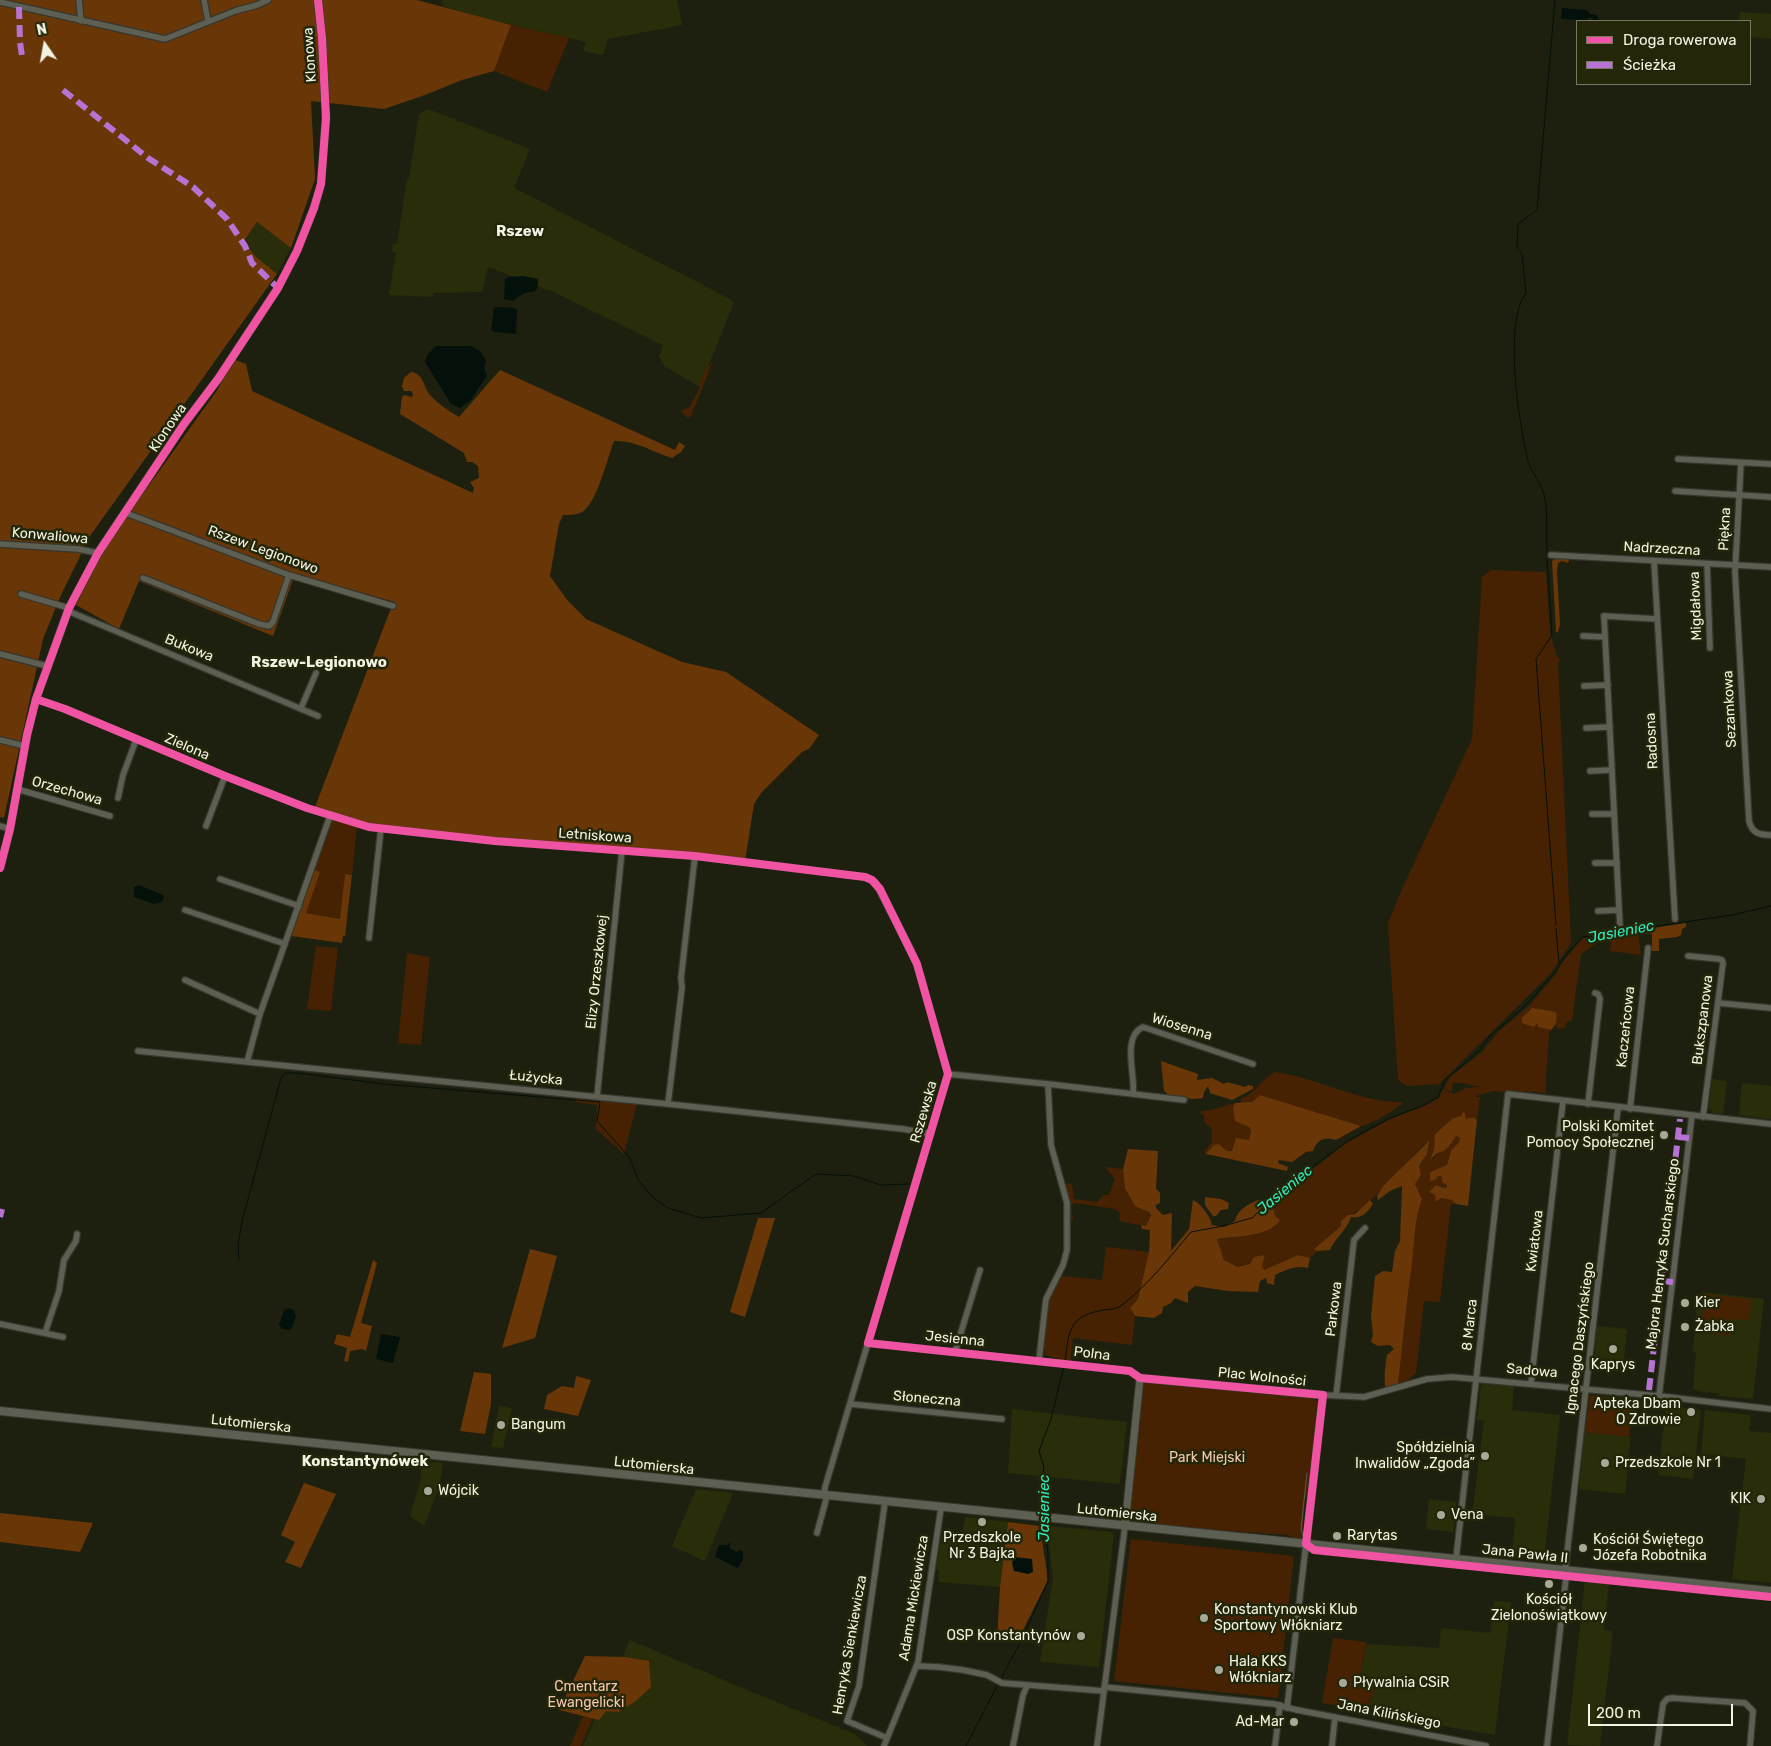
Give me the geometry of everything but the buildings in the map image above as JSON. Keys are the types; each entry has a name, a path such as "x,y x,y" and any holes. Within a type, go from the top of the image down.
{"main road":[{"name":"Lutomierska","path":"0,1411 1306,1544"},
{"name":"Jana Pawła II","path":"1306,1544 1771,1591"}],"street":[{"path":"79,0 81,21"},
{"path":"204,0 208,22"},
{"path":"0,2 19,3 81,21 165,38 268,0"},
{"name":"Klonowa","path":"0,868 10,829 36,698 68,610 98,553 278,288 297,251 314,208 321,184 326,126 322,38 318,0"},
{"path":"1678,459 1771,464"},
{"name":"Piękna","path":"1736,566 1741,463"},
{"name":"Piękna","path":"1675,491 1771,497"},
{"name":"Rszew Legionowo","path":"126,512 289,575 393,606"},
{"name":"Konwaliowa","path":"0,544 78,548 98,553"},
{"name":"Nadrzeczna","path":"1551,555 1771,568"},
{"name":"Radosna","path":"1654,561 1675,919"},
{"name":"Migdałowa","path":"1707,564 1710,648"},
{"name":"Sezamkowa","path":"1736,566 1749,820 1752,829 1756,833 1771,835"},
{"path":"143,578 259,624 269,626 273,622 289,575"},
{"path":"21,594 68,610"},
{"name":"Bukowa","path":"68,610 318,716"},
{"path":"1620,927 1604,616 1657,619"},
{"path":"1583,636 1605,637"},
{"path":"0,654 47,666"},
{"path":"301,708 316,673"},
{"path":"1584,686 1608,685"},
{"name":"Zielona","path":"36,698 225,776 330,816"},
{"path":"1586,728 1610,727"},
{"path":"0,740 25,746"},
{"path":"118,798 123,775 136,740"},
{"path":"1590,771 1612,770"},
{"path":"206,826 225,776"},
{"name":"Orzechowa","path":"17,789 110,816"},
{"path":"1592,814 1614,814"},
{"path":"247,1062 260,1014 330,816"},
{"name":"Letniskowa","path":"330,816 381,828 495,841 695,856 858,876"},
{"path":"0,826 10,829"},
{"path":"369,938 381,828"},
{"name":"Elizy Orzeszkowej","path":"597,1097 622,850"},
{"path":"668,1104 695,856"},
{"path":"1595,863 1617,863"},
{"name":"Rszewska","path":"817,1533 825,1496 825,1487 948,1074 923,984 909,946 877,884 870,878 858,876"},
{"path":"220,879 299,906"},
{"path":"185,910 285,944"},
{"path":"1598,911 1619,910"},
{"name":"Kaczeńcowa","path":"1630,1109 1648,948"},
{"name":"Bukszpanowa","path":"1688,956 1722,960 1723,963 1703,1117"},
{"path":"185,980 260,1014"},
{"path":"1588,1104 1600,999 1598,994 1595,993"},
{"path":"1718,1003 1771,1008"},
{"name":"Wiosenna","path":"1133,1094 1130,1048 1136,1033 1143,1028 1148,1028 1253,1064"},
{"name":"Łużycka","path":"138,1051 668,1104 903,1129 931,1134"},
{"path":"948,1074 1184,1100"},
{"path":"1039,1360 1046,1299 1063,1265 1067,1250 1066,1203 1051,1145 1048,1084"},
{"name":"8 Marca","path":"1456,1559 1508,1094 1563,1101"},
{"path":"1563,1101 1771,1124"},
{"name":"Kwiatowa","path":"1531,1384 1563,1101"},
{"name":"Ignacego Daszyńskiego","path":"1546,1746 1618,1108"},
{"name":"Majora Henryka Sucharskiego","path":"1659,1396 1692,1115"},
{"name":"Parkowa","path":"1336,1396 1354,1240 1365,1228"},
{"path":"45,1333 58,1291 64,1260 76,1241 77,1234"},
{"path":"955,1352 980,1270"},
{"path":"0,1324 63,1337"},
{"name":"Jesienna","path":"868,1343 1039,1360"},
{"name":"Polna","path":"1039,1360 1130,1371 1140,1378"},
{"name":"Sadowa","path":"1322,1396 1370,1396 1434,1378 1452,1377 1586,1388 1771,1409"},
{"path":"1097,1746 1125,1526 1140,1378"},
{"name":"Plac Wolności","path":"1140,1378 1322,1396 1287,1708"},
{"name":"Słoneczna","path":"850,1404 1002,1419"},
{"name":"Henryka Sienkiewicza","path":"885,1502 859,1686 847,1721 887,1738"},
{"name":"Adama Mickiewicza","path":"884,1746 916,1666 941,1508"},
{"path":"916,1666 963,1670 987,1675 1002,1683 1027,1686 1104,1689 1280,1705 1287,1708"},
{"path":"1013,1746 1023,1695 1027,1686"},
{"path":"1657,1746 1663,1704 1667,1699 1672,1698 1745,1703 1750,1706 1753,1711 1753,1717 1750,1746"},
{"path":"1275,1746 1280,1705"},
{"name":"Jana Kilińskiego","path":"1287,1708 1486,1746"},
{"path":"1332,1746 1336,1717"}],"shaded area":[{"path":"442,0 677,0 682,25 608,39 603,55 583,51 586,42 482,18 443,6"},
{"path":"1562,8 1587,10 1590,14 1597,15 1599,19 1594,20 1590,17 1587,20 1561,19"},
{"path":"1740,12 1771,14 1771,39 1751,37 1751,20 1739,20"},
{"path":"428,109 530,149 514,188 734,302 700,387 664,366 659,357 663,345 551,291 488,267 482,292 433,293 433,297 389,295 396,252 392,251 393,244 397,244 419,114"},
{"path":"257,222 291,248 277,274 254,255 244,241"},
{"path":"523,276 538,279 536,290 523,294 512,301 504,299 505,279"},
{"path":"494,308 514,308 517,310 516,334 494,332 491,330"},
{"path":"436,346 471,346 480,351 486,361 484,367 487,376 470,401 460,408 451,404 425,362 428,354"},
{"path":"139,885 163,895 162,902 154,904 134,897 134,887"},
{"path":"1712,1079 1727,1081 1723,1114 1713,1113 1709,1107"},
{"path":"1742,1083 1771,1086 1771,1119 1739,1115"},
{"path":"1702,1292 1764,1299 1753,1399 1719,1396 1719,1393 1708,1391 1707,1393 1693,1389 1696,1352 1693,1352 1698,1295 1702,1295"},
{"path":"289,1308 294,1310 296,1317 292,1328 289,1330 282,1329 279,1325 284,1310"},
{"path":"1597,1326 1627,1329 1623,1371 1593,1368"},
{"path":"381,1334 400,1337 393,1363 376,1359"},
{"name":"Spółdzielnia Inwalidów „Zgoda”","path":"1481,1385 1514,1386 1512,1410 1560,1415 1544,1560 1512,1557 1515,1518 1472,1514 1484,1421 1477,1420"},
{"path":"1666,1405 1701,1410 1693,1479 1658,1475"},
{"name":"Bangum","path":"499,1406 512,1408 503,1448 491,1447"},
{"path":"1012,1409 1127,1422 1120,1484 1008,1473"},
{"path":"1705,1410 1751,1415 1749,1431 1771,1433 1771,1583 1732,1579 1746,1459 1701,1454"},
{"name":"Przedszkole Nr 1","path":"1585,1432 1631,1437 1625,1494 1579,1489"},
{"name":"Wójcik","path":"422,1461 443,1463 439,1487 424,1526 410,1516 420,1482"},
{"path":"696,1489 733,1493 705,1561 672,1546"},
{"name":"Vena","path":"1429,1499 1456,1502 1453,1532 1426,1529"},
{"path":"965,1517 1008,1522 1000,1587 938,1582 939,1572 936,1569 942,1533 955,1534 963,1530"},
{"path":"1048,1526 1112,1532 1114,1534 1099,1667 1040,1662 1053,1577"},
{"path":"730,1542 730,1548 736,1552 740,1550 743,1552 743,1559 737,1568 715,1557 719,1545 727,1545"},
{"path":"1014,1557 1032,1559 1033,1572 1028,1574 1014,1571 1012,1563"},
{"path":"1585,1580 1609,1583 1604,1630 1613,1631 1600,1746 1567,1745"},
{"path":"1494,1601 1511,1602 1495,1735 1386,1716 1386,1712 1368,1708 1373,1689 1358,1686 1366,1644 1439,1648 1441,1628 1490,1633"},
{"path":"630,1640 855,1734 867,1746 583,1746"}],"green space":[{"path":"0,0 417,0 511,25 494,71 462,80 384,109 311,101 315,179 291,248 257,222 244,241 254,255 277,274 90,536 61,595 43,639 4,818 0,817"},
{"path":"511,25 569,38 547,92 494,71"},
{"path":"233,359 246,364 252,391 473,493 474,488 470,482 479,478 478,466 472,462 467,462 464,453 400,414 402,397 404,395 412,397 413,394 411,391 404,391 402,386 404,378 411,372 421,378 433,398 459,417 500,370 675,450 679,442 685,446 681,452 672,458 637,444 614,441 597,491 587,508 578,514 563,515 559,524 550,576 568,601 586,619 682,662 726,672 819,735 809,749 802,752 761,793 754,804 745,861 373,826 315,807 391,608 395,602 295,574 273,636 139,581 119,629 76,605 104,548 218,389"},
{"path":"713,361 691,416 688,418 682,413 682,410 689,408 700,387 703,373"},
{"path":"1558,556 1570,558 1568,563 1562,561 1558,563 1560,624 1558,632 1556,632 1552,561"},
{"path":"1491,570 1546,572 1550,633 1557,657 1560,659 1558,664 1571,943 1551,973 1439,1084 1407,1086 1398,1080 1388,923 1472,739 1482,577"},
{"path":"331,818 357,826 352,875 345,874 341,919 305,913 319,873 313,870"},
{"path":"313,870 320,872 306,913 340,919 345,874 352,875 345,936 343,936 342,943 291,936"},
{"path":"1686,923 1686,927 1682,929 1681,935 1659,939 1659,951 1652,951 1652,934 1641,933 1640,930"},
{"path":"1641,929 1638,934 1641,955 1610,951 1611,943 1608,937 1581,954 1572,1020 1566,1023 1565,1028 1558,1029 1555,1025 1556,1012 1529,1010 1526,1015 1535,1024 1537,1023 1538,1027 1551,1030 1549,1033 1545,1093 1523,1091 1523,1094 1493,1091 1476,1096 1480,1097 1477,1120 1473,1117 1466,1119 1461,1116 1453,1118 1435,1134 1434,1149 1430,1159 1433,1159 1438,1153 1448,1147 1456,1136 1460,1138 1451,1153 1447,1165 1430,1172 1442,1176 1447,1187 1445,1188 1440,1185 1429,1192 1435,1195 1437,1202 1441,1198 1453,1200 1456,1204 1451,1204 1440,1302 1424,1301 1416,1373 1408,1380 1398,1384 1416,1223 1422,1199 1415,1184 1419,1166 1423,1162 1428,1142 1377,1195 1356,1212 1348,1215 1341,1226 1316,1247 1315,1249 1318,1251 1310,1258 1298,1255 1264,1270 1262,1266 1250,1264 1239,1267 1224,1260 1217,1239 1267,1230 1275,1216 1272,1201 1345,1144 1390,1119 1429,1104 1439,1098 1443,1089 1454,1094 1466,1088 1480,1087 1453,1083 1452,1092 1444,1088 1450,1077 1482,1052 1498,1032 1529,1006 1583,938 1608,936 1608,934"},
{"path":"316,946 338,948 331,1011 307,1009"},
{"path":"407,953 430,957 421,1045 398,1043"},
{"path":"1532,1008 1556,1012 1556,1022 1551,1030 1538,1027 1537,1023 1534,1027 1522,1023 1522,1018"},
{"path":"1161,1061 1198,1074 1197,1080 1212,1078 1224,1084 1227,1082 1245,1087 1248,1085 1253,1086 1253,1089 1232,1100 1210,1093 1208,1086 1203,1098 1171,1097 1164,1091"},
{"path":"1275,1072 1307,1079 1371,1099 1403,1102 1371,1123 1361,1126 1260,1095 1251,1102 1241,1102 1241,1099"},
{"path":"1260,1095 1361,1126 1336,1140 1328,1138 1322,1140 1313,1151 1306,1152 1292,1162 1279,1160 1278,1163 1288,1167 1287,1171 1206,1154 1214,1145 1219,1144 1227,1151 1232,1151 1236,1138 1249,1140 1251,1130 1249,1127 1235,1121 1233,1107 1235,1103 1252,1102"},
{"path":"577,1097 637,1103 624,1154 596,1129 597,1105 575,1102"},
{"path":"1235,1103 1233,1107 1251,1130 1249,1140 1241,1140 1233,1151 1227,1151 1219,1144 1206,1154 1204,1152 1212,1142 1211,1128 1204,1122 1204,1114 1200,1114 1202,1111"},
{"path":"1463,1112 1466,1119 1473,1117 1477,1120 1468,1206 1441,1198 1436,1202 1435,1195 1429,1192 1436,1185 1447,1187 1442,1182 1442,1176 1438,1176 1435,1180 1430,1181 1430,1172 1447,1165 1451,1151 1460,1138 1456,1136 1444,1151 1436,1154 1430,1160 1434,1149 1435,1134 1453,1118 1461,1116"},
{"path":"1429,1141 1427,1154 1419,1166 1421,1175 1415,1184 1422,1199 1416,1223 1398,1384 1385,1387 1387,1355 1394,1349 1390,1345 1378,1346 1371,1342 1373,1335 1371,1317 1375,1276 1383,1271 1392,1272 1395,1251 1400,1241 1402,1186 1390,1191 1378,1200 1377,1196 1384,1185"},
{"path":"1128,1149 1158,1151 1156,1189 1160,1193 1160,1203 1156,1205 1156,1208 1163,1215 1172,1213 1171,1251 1189,1229 1193,1200 1205,1211 1212,1225 1224,1227 1235,1221 1238,1214 1247,1206 1258,1200 1262,1202 1268,1199 1272,1201 1275,1216 1280,1220 1275,1226 1260,1233 1217,1239 1224,1260 1238,1267 1250,1264 1254,1257 1265,1255 1262,1266 1264,1270 1298,1255 1310,1258 1308,1268 1295,1268 1275,1275 1274,1285 1267,1283 1266,1278 1260,1281 1258,1292 1228,1291 1195,1286 1188,1292 1188,1303 1175,1298 1171,1303 1163,1307 1162,1313 1154,1318 1135,1316 1130,1308 1138,1299 1149,1252 1150,1230 1142,1229 1141,1225 1146,1226 1151,1215 1149,1212 1135,1206 1125,1189 1123,1169"},
{"path":"1105,1167 1123,1169 1125,1189 1131,1201 1151,1214 1146,1226 1122,1222 1119,1219 1120,1213 1116,1209 1075,1203 1071,1205 1073,1218 1072,1222 1070,1222 1070,1210 1065,1185 1068,1183 1072,1184 1074,1199 1097,1202 1104,1195 1109,1195 1115,1179"},
{"path":"1205,1197 1221,1199 1229,1203 1228,1209 1221,1210 1216,1216 1213,1216 1205,1205"},
{"path":"1370,1200 1373,1204 1364,1215 1351,1217 1330,1250 1318,1251 1314,1249 1341,1226 1341,1221 1348,1215 1355,1214"},
{"path":"758,1218 775,1218 745,1317 730,1312"},
{"path":"1106,1247 1149,1252 1138,1300 1130,1308 1135,1316 1132,1345 1073,1338 1070,1362 1045,1355 1044,1334 1047,1312 1051,1295 1061,1276 1102,1280"},
{"path":"530,1249 557,1256 535,1338 502,1348"},
{"path":"373,1260 377,1263 361,1323 372,1326 366,1351 362,1349 350,1351 348,1362 344,1361 347,1348 334,1344 337,1334 350,1337"},
{"path":"1706,1294 1751,1299 1749,1320 1732,1319 1730,1336 1698,1332 1699,1315 1703,1315"},
{"path":"474,1372 491,1374 491,1404 485,1434 460,1431"},
{"path":"576,1376 591,1380 578,1416 544,1409 547,1395 562,1386 574,1388"},
{"name":"Park Miejski","path":"1145,1381 1315,1399 1319,1404 1305,1499 1302,1538 1298,1540 1287,1535 1133,1524 1129,1519 1142,1385"},
{"path":"1590,1395 1633,1400 1629,1437 1585,1432"},
{"path":"304,1483 336,1494 301,1568 285,1562 295,1542 281,1535"},
{"path":"0,1513 93,1523 80,1552 0,1542"},
{"path":"1008,1522 1040,1526 1048,1580 1017,1642 997,1641 1000,1587"},
{"name":"Konstantynowski Klub Sportowy Włókniarz","path":"1131,1539 1294,1556 1278,1698 1114,1681"},
{"path":"1333,1638 1366,1642 1358,1686 1374,1689 1368,1708 1362,1710 1322,1703"},
{"name":"Cmentarz Ewangelicki","path":"585,1656 625,1657 649,1661 651,1687 636,1701 618,1712 606,1711 599,1720 559,1710"},
{"path":"583,1716 593,1718 581,1746 570,1746"}],"waterway":[{"path":"1547,553 1545,499 1528,461 1524,444 1517,399 1514,350 1515,327 1519,307 1526,293 1522,254 1517,248 1518,224 1537,210 1555,0"},
{"path":"1547,559 1552,635 1536,659 1556,925"},
{"name":"Jasieniec","path":"1065,1362 1072,1327 1077,1321 1083,1316 1092,1313 1114,1309 1132,1297 1150,1280 1191,1232 1252,1218 1281,1190 1349,1140 1388,1119 1422,1106 1438,1097 1445,1080 1479,1051 1490,1036 1525,1006 1556,971 1565,956 1583,937 1732,915 1771,906"},
{"path":"1556,929 1559,963"},
{"path":"239,1261 238,1245 242,1221 281,1078 285,1073 384,1084 600,1102 597,1121 629,1157 638,1179 651,1196 668,1208 701,1218 761,1213 816,1174 854,1176 881,1185 910,1184"},
{"name":"Jasieniec","path":"1043,1514 1042,1480 1044,1467 1039,1451 1051,1419 1064,1366"},
{"name":"Jasieniec","path":"1000,1680 1020,1643 1048,1581 1048,1553 1043,1521"},
{"name":"Jasieniec","path":"966,1746 998,1684"}],"tram line":[{"path":"1307,1473 1301,1529 1304,1538 1312,1544"},
{"path":"1246,1534 1286,1538 1309,1544 1771,1591"}],"marked path":[{"path":"19,7 22,56"},
{"path":"63,90 148,158 193,187 227,219 245,246 252,263 278,288"},
{"path":"1649,1390 1680,1119"},
{"path":"1678,1137 1689,1138"},
{"path":"0,1217 2,1209"},
{"path":"1662,1281 1673,1282"}],"cycle path":[{"path":"0,868 10,829 27,735 36,699 69,608 98,553 278,288 297,251 314,208 321,184 326,118 318,0"},
{"path":"36,699 65,709 307,808 369,827 495,841 695,856 865,877 872,880 880,889 917,964 948,1074 868,1343 1130,1371 1140,1378 1323,1395 1306,1544 1314,1550 1771,1597"}],"place":[{"name":"Polski Komitet Pomocy Społecznej","path":"1664,1135"},
{"name":"Kier","path":"1685,1303"},
{"name":"Żabka","path":"1685,1327"},
{"name":"Kaprys","path":"1613,1349"},
{"name":"Apteka Dbam O Zdrowie","path":"1691,1412"},
{"name":"Bangum","path":"501,1425"},
{"name":"Spółdzielnia Inwalidów „Zgoda”","path":"1485,1456"},
{"name":"Przedszkole Nr 1","path":"1605,1463"},
{"name":"Wójcik","path":"428,1491"},
{"name":"KIK","path":"1761,1499"},
{"name":"Vena","path":"1441,1515"},
{"name":"Przedszkole Nr 3 Bajka","path":"982,1522"},
{"name":"Rarytas","path":"1337,1536"},
{"name":"Kościół Świętego Józefa Robotnika","path":"1583,1548"},
{"name":"Kościół Zielonoświątkowy","path":"1549,1584"},
{"name":"Konstantynowski Klub Sportowy Włókniarz","path":"1204,1618"},
{"name":"OSP Konstantynów","path":"1081,1636"},
{"name":"Hala KKS Włókniarz","path":"1219,1670"},
{"name":"Pływalnia CSiR","path":"1343,1683"},
{"name":"Ad-Mar","path":"1294,1722"}],"district":[{"name":"Rszew","path":"520,232"},
{"name":"Rszew-Legionowo","path":"319,663"},
{"name":"Konstantynówek","path":"365,1462"}]}
